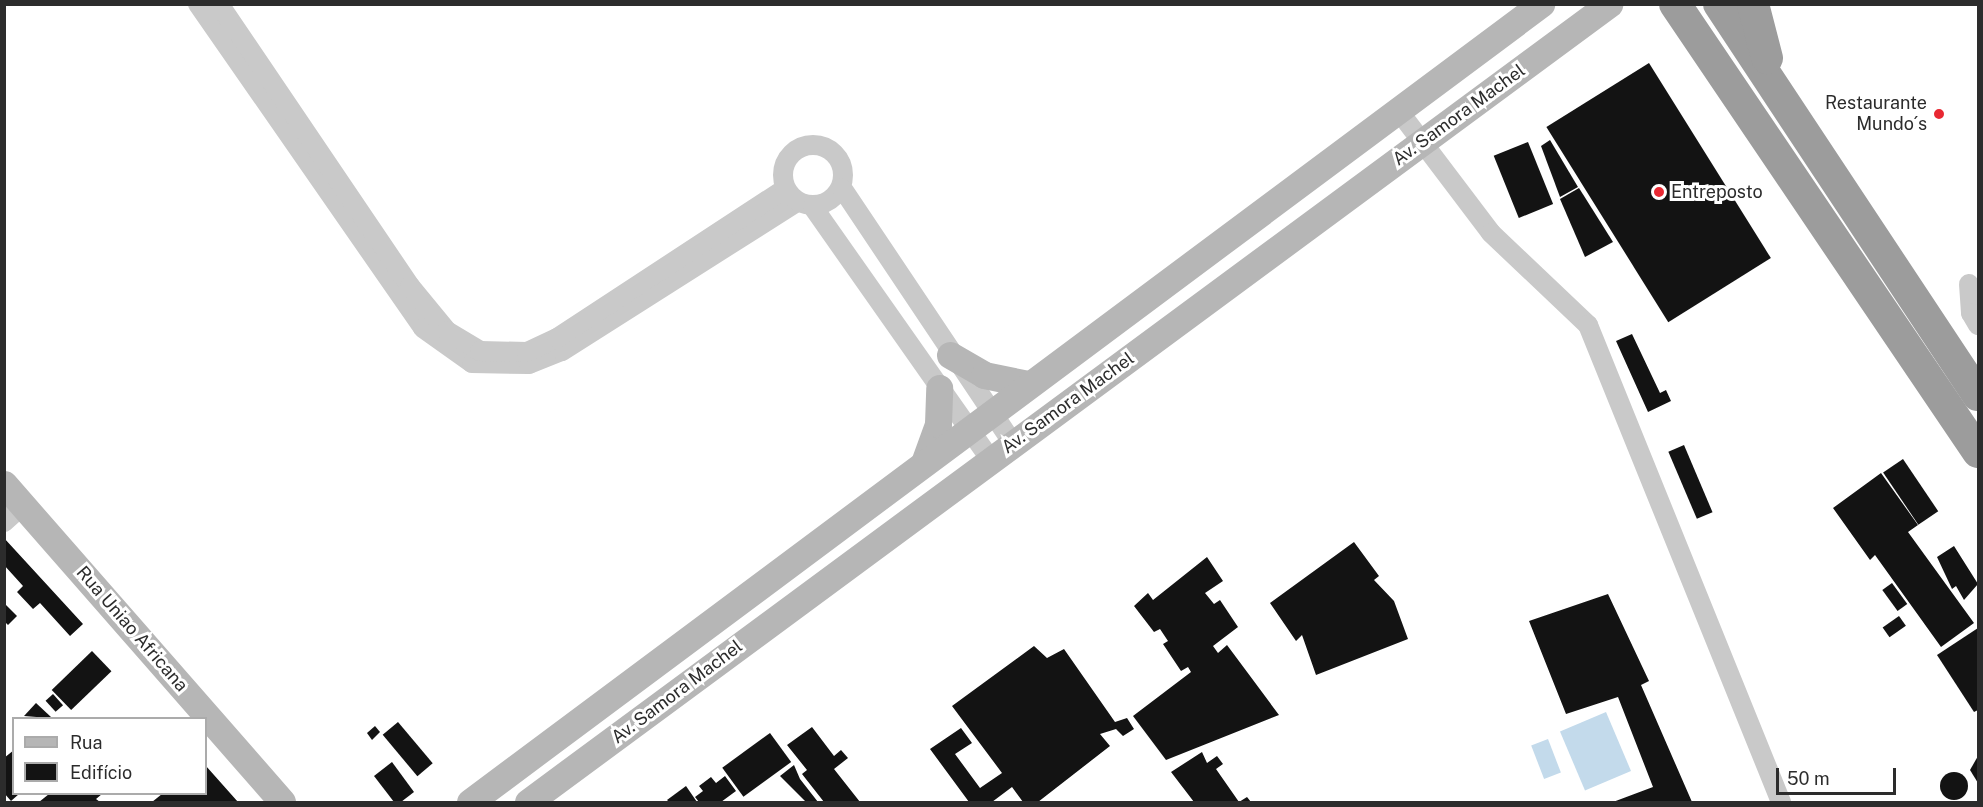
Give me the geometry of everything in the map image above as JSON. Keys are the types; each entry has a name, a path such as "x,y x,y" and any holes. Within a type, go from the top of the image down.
{"highway":[{"path":"1719,4 1978,395"},
{"path":"1753,4 1765,54 1813,145"},
{"path":"1674,5 1978,452"}],"main road":[{"name":"Av. Samora Machel","path":"470,802 925,460 971,429 1028,384 1541,4"},
{"name":"Av. Samora Machel","path":"528,802 1609,4"},
{"path":"950,355 984,375 1028,384"},
{"path":"925,460 938,424 939,388"},
{"name":"Rua Uniao Africana","path":"4,484 14,513 203,717"},
{"name":"Rua Uniao Africana","path":"207,721 282,802"}],"street":[{"path":"198,4 423,328 472,363 529,364 562,351 798,199"},
{"path":"219,4 410,286 447,331 480,351 527,352 557,338 798,199 830,201 842,188 844,170 836,154 821,145 804,146 789,155 782,171 798,199 971,429 991,460"},
{"path":"1398,110 1491,233 1588,325 1781,802"},
{"path":"842,188 950,355 1013,443"},
{"path":"1969,284 1971,313 1978,325"}],"water":[{"path":"1606,712 1631,771 1585,790 1560,732"},
{"path":"1548,739 1561,773 1544,779 1531,745"}],"building":[{"name":"Entreposto","path":"1649,63 1771,258 1668,322 1546,127"},
{"path":"1550,140 1578,187 1560,197 1541,146"},
{"path":"1528,142 1553,204 1519,218 1494,156"},
{"path":"1579,188 1613,242 1585,257 1560,199"},
{"path":"1632,334 1660,393 1666,390 1671,401 1648,412 1616,341"},
{"path":"1684,445 1713,512 1697,519 1668,452"},
{"path":"1903,459 1938,511 1918,525 1883,472"},
{"path":"1881,473 1918,525 1908,532 1974,623 1941,647 1875,555 1870,560 1833,508"},
{"path":"4,538 83,624 70,636 40,603 33,609 17,592 23,586 4,565"},
{"path":"1354,542 1379,576 1374,580 1394,601 1408,639 1316,675 1302,635 1296,641 1270,603"},
{"path":"1954,546 1978,584 1964,600 1956,586 1952,589 1937,557"},
{"path":"1207,557 1223,581 1205,593 1214,604 1220,600 1238,627 1213,646 1218,653 1227,645 1279,715 1166,760 1133,716 1191,672 1188,667 1181,671 1163,644 1168,641 1160,629 1154,632 1134,606 1148,593 1153,600"},
{"path":"1892,583 1907,604 1898,611 1882,590"},
{"path":"1608,594 1649,681 1641,685 1692,802 1613,802 1653,787 1618,697 1566,714 1529,621"},
{"path":"4,603 17,616 8,625 4,621"},
{"path":"1899,616 1906,626 1889,637 1883,627"},
{"path":"1978,628 1978,710 1974,712 1937,655"},
{"path":"1034,646 1047,658 1064,649 1115,722 1127,718 1134,729 1123,736 1116,729 1100,734 1110,746 1038,802 1023,802 1012,787 992,802 969,802 930,749 961,728 972,743 955,754 980,788 1002,773 952,706"},
{"path":"92,651 111,671 71,710 52,690"},
{"path":"53,694 63,705 56,712 46,701"},
{"path":"36,703 51,717 36,717 24,716"},
{"path":"398,722 433,763 417,776 383,735"},
{"path":"375,726 380,732 372,740 367,733"},
{"path":"812,727 834,756 841,750 848,758 834,769 860,802 824,802 802,774 807,770 787,745"},
{"path":"770,733 791,762 743,797 722,768"},
{"path":"12,752 12,795 18,795 11,801 4,793 4,758"},
{"path":"1202,752 1207,763 1217,756 1223,764 1216,769 1239,802 1194,802 1171,772"},
{"path":"1978,756 1978,783 1970,770"},
{"path":"392,762 414,792 401,802 394,802 374,776"},
{"path":"794,765 800,779 818,802 806,802 780,776"},
{"path":"207,767 238,802 152,802 161,795 207,795"},
{"path":"1954,772 1964,776 1968,786 1964,796 1954,800 1944,796 1940,786 1944,776"},
{"path":"725,776 736,791 721,802 699,802 695,797 703,791 699,786 711,777 716,783"},
{"path":"686,786 697,802 669,802 667,800"},
{"path":"48,795 101,795 96,799 100,802 39,802"},
{"path":"1247,797 1251,802 1239,802"}],"place":[{"name":"Restaurante Mundo´s","path":"1939,114"},
{"name":"Entreposto","path":"1659,192"}]}
